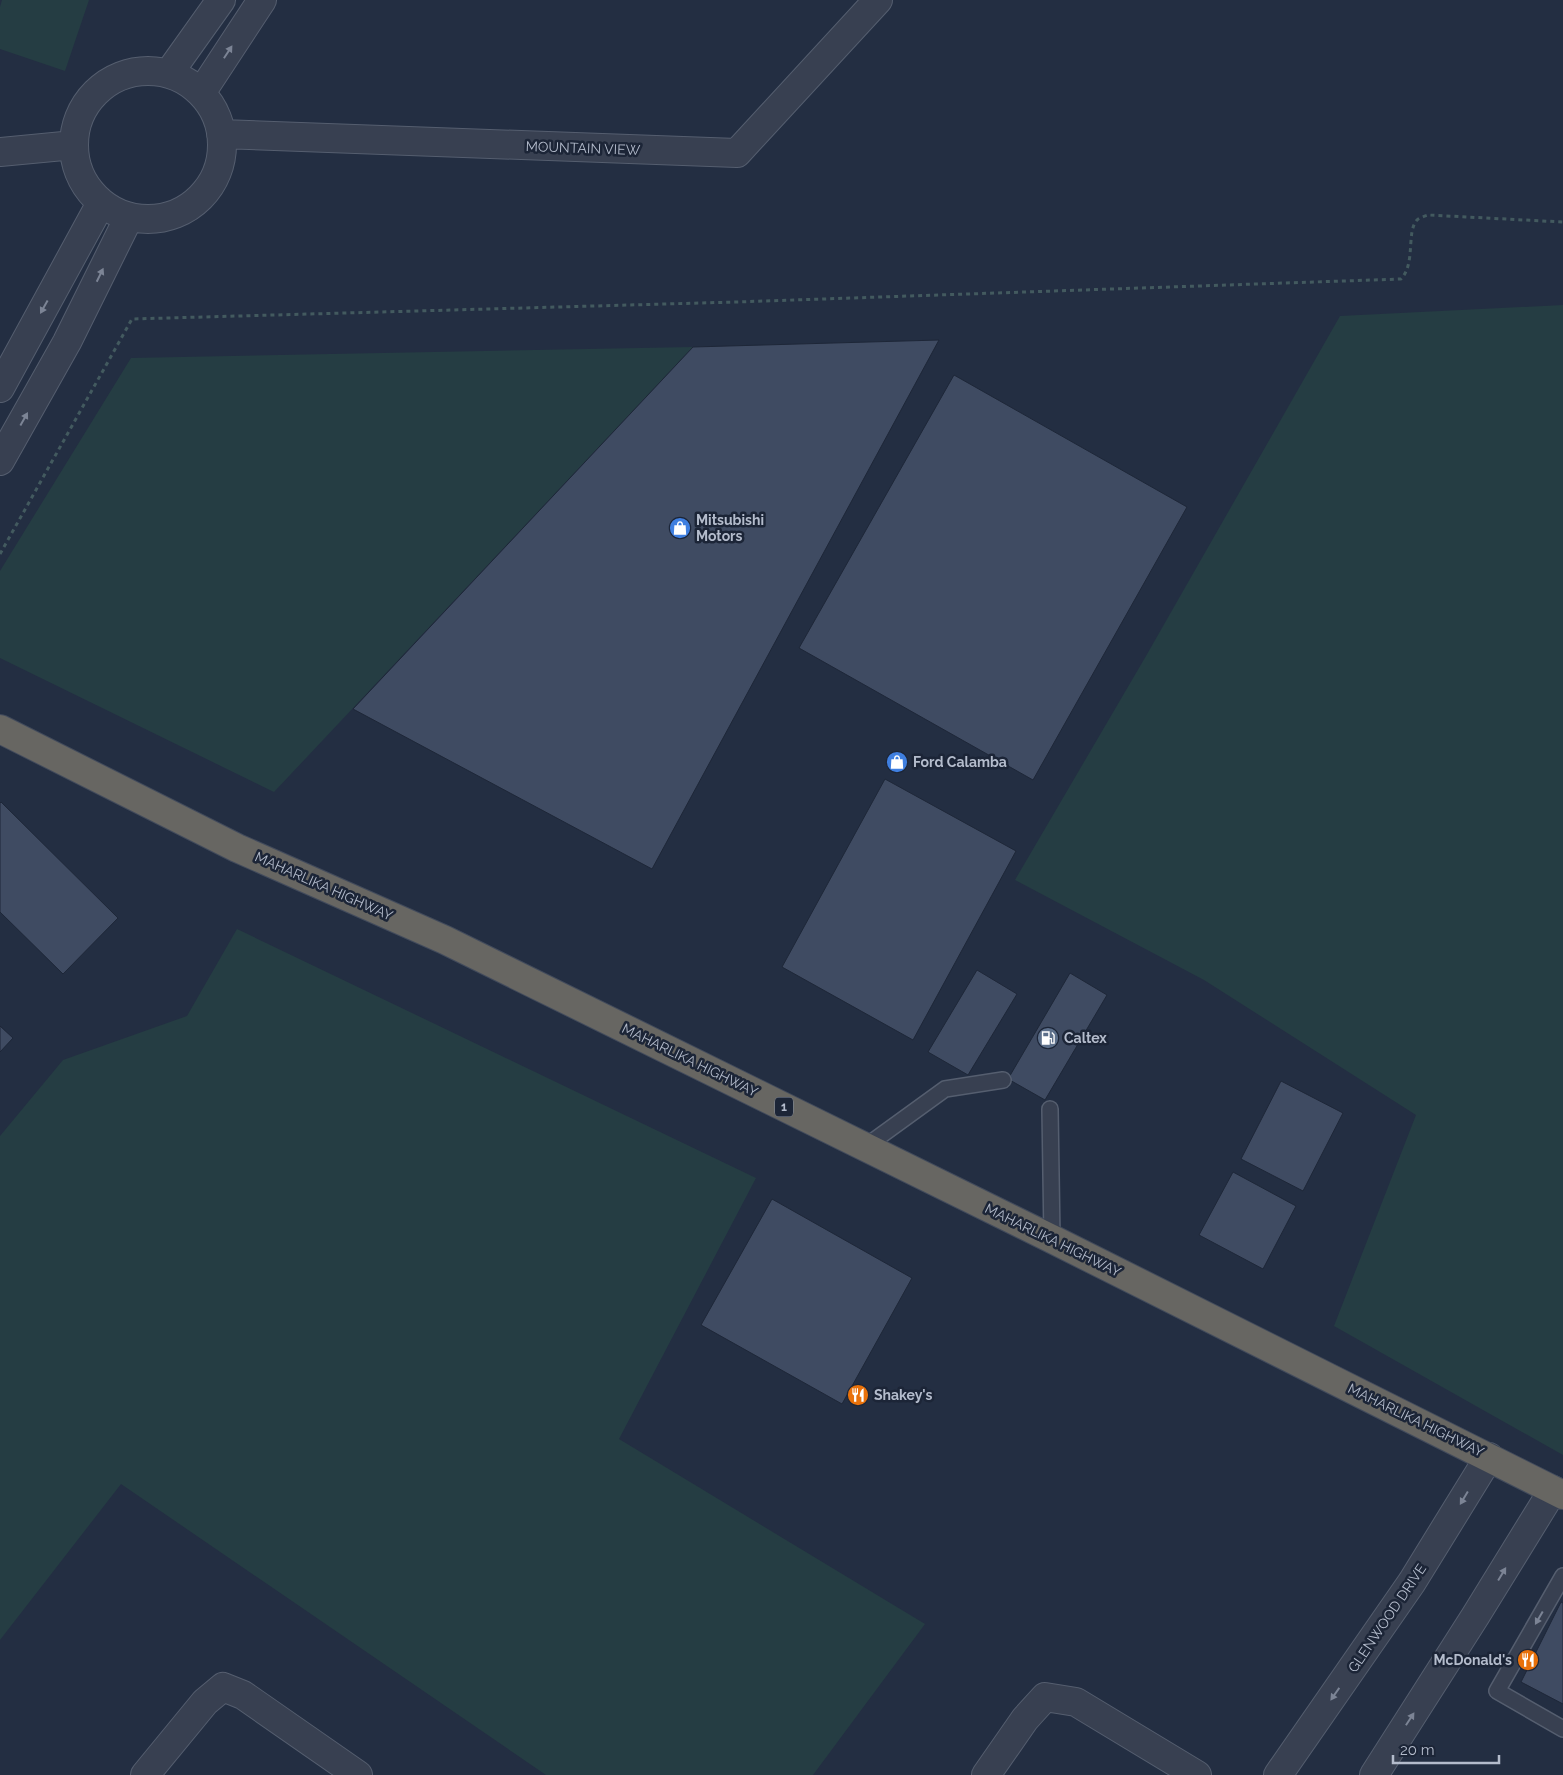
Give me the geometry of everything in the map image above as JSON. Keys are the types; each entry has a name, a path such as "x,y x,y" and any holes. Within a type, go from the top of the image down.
{"highway":[{"name":"MAHARLIKA HIGHWAY","path":"0,729 238,848 445,940 1052,1239 1558,1492"}],"street":[{"path":"169,74 221,0"},
{"path":"201,92 262,0"},
{"name":"MOUNTAIN VIEW","path":"221,134 737,153 878,0"},
{"path":"146,71 169,74 186,81 201,92 215,112 221,134 221,158 213,181 198,200 177,214 153,219 129,217 101,203 87,187 77,167 74,145 78,122 88,102 104,86 124,75 146,71"},
{"path":"0,152 74,145"},
{"path":"0,388 101,203"},
{"path":"0,462 67,342 129,217"},
{"name":"GLENWOOD DRIVE","path":"1278,1775 1412,1582 1489,1456"},
{"path":"1374,1775 1558,1492"},
{"path":"145,1775 205,1702 223,1687 243,1695 358,1775"},
{"path":"986,1775 1025,1719 1045,1697 1076,1702 1197,1775"}],"lane":[{"path":"865,1147 945,1089 1003,1080"},
{"path":"1050,1109 1052,1239"},
{"path":"1563,1576 1497,1691 1563,1729"}],"path":[{"path":"0,554 132,319 756,302 1402,279 1407,273 1409,266 1414,227 1417,220 1428,215 1563,222"}],"green space":[{"path":"2,0 89,0 65,71 0,49 0,7"},
{"path":"1563,305 1563,1455 1334,1326 1416,1115 1204,980 1015,880 1146,656 1340,316"},
{"path":"693,347 274,792 0,658 0,571 131,358"},
{"path":"237,929 756,1178 619,1439 925,1624 813,1775 546,1775 121,1484 0,1640 0,1136 63,1060 187,1016"}],"building":[{"name":"Mitsubishi Motors","path":"939,340 652,869 353,709 693,347"},
{"path":"954,375 1187,507 1033,780 799,648"},
{"path":"885,779 1016,851 913,1040 782,967"},
{"path":"1,802 118,918 63,974 0,912"},
{"path":"977,970 1017,994 968,1075 928,1052"},
{"path":"1070,973 1107,995 1045,1100 1008,1079"},
{"path":"0,1026 13,1038 0,1052"},
{"path":"1281,1081 1343,1113 1303,1191 1241,1159"},
{"path":"1233,1172 1296,1206 1263,1269 1199,1235"},
{"path":"772,1199 912,1278 842,1404 701,1325"},
{"path":"1561,1602 1563,1603 1563,1704 1521,1682"}],"place":[{"name":"Mitsubishi Motors","path":"680,528"},
{"name":"Ford Calamba","path":"897,762"},
{"name":"Caltex","path":"1048,1038"},
{"name":"Shakey's","path":"858,1395"},
{"name":"McDonald's","path":"1528,1660"}]}
